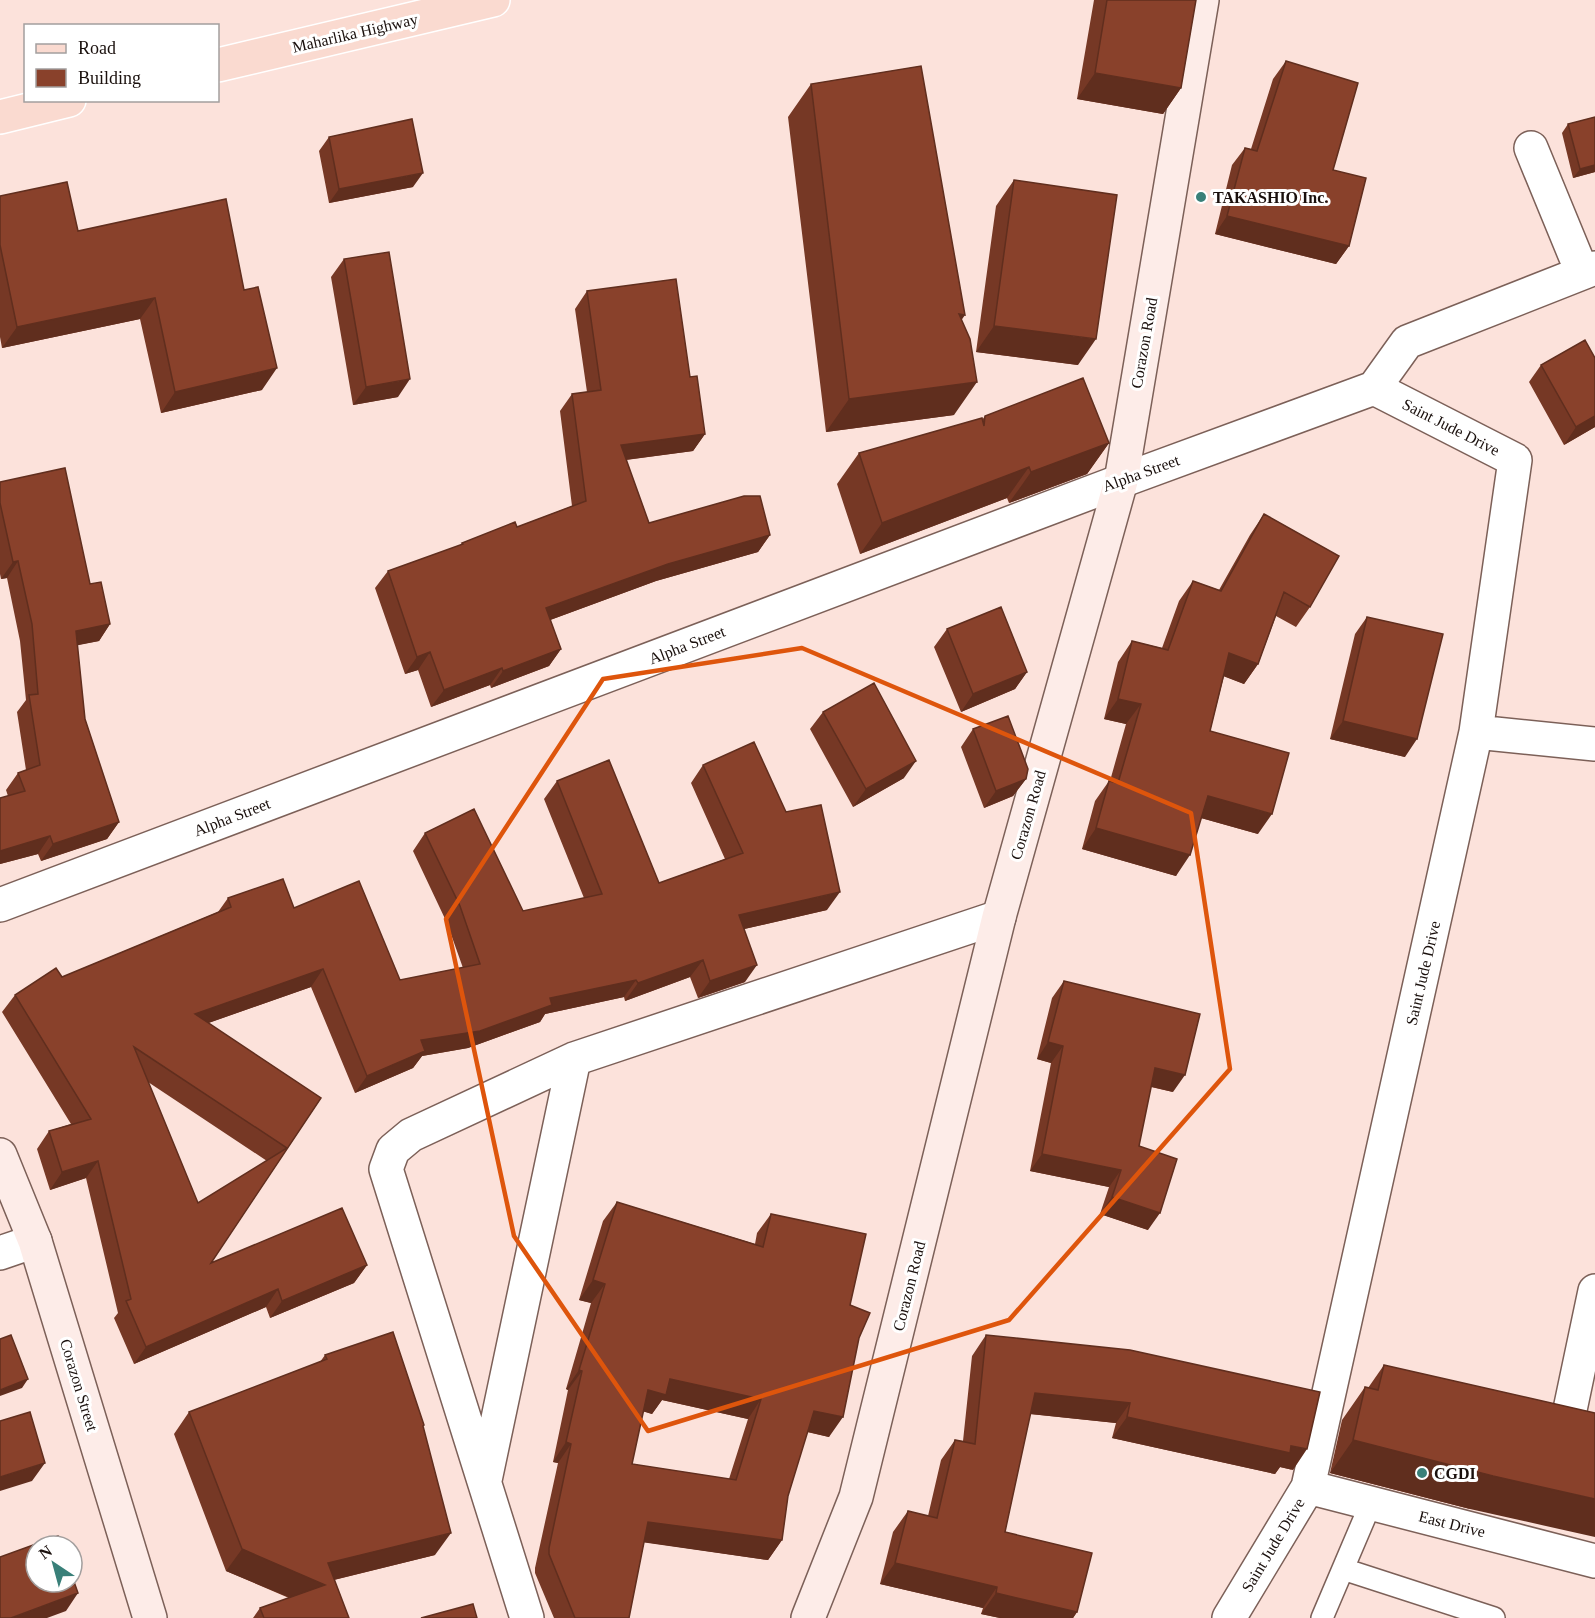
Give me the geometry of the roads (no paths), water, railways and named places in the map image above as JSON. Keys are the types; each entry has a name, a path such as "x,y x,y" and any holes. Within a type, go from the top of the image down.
{"main road":[{"name":"Maharlika Highway","path":"219,65 493,0"},
{"path":"0,117 61,102"}],"street":[{"name":"Corazon Road","path":"808,1618 856,1497 999,917 1121,481 1202,0"},
{"path":"1374,387 1407,342 1588,270 1531,148"},
{"name":"Alpha Street","path":"0,904 1374,387"},
{"name":"Saint Jude Drive","path":"1229,1618 1308,1487 1476,732 1515,460 1374,387"},
{"path":"1476,732 1595,744"},
{"path":"527,1618 386,1169 393,1150 411,1135 574,1059 999,917"},
{"path":"484,1482 574,1059"},
{"name":"Corazon Street","path":"0,1155 35,1241 150,1618"},
{"path":"0,1253 35,1241"},
{"path":"1567,1425 1591,1326 1595,1291"},
{"name":"East Drive","path":"1308,1487 1595,1561"}],"lane":[{"path":"1323,1618 1371,1503"},
{"path":"1343,1569 1494,1618"}],"place":[{"name":"TAKASHIO Inc.","path":"1201,197"},
{"name":"CGDI","path":"1422,1473"}]}
